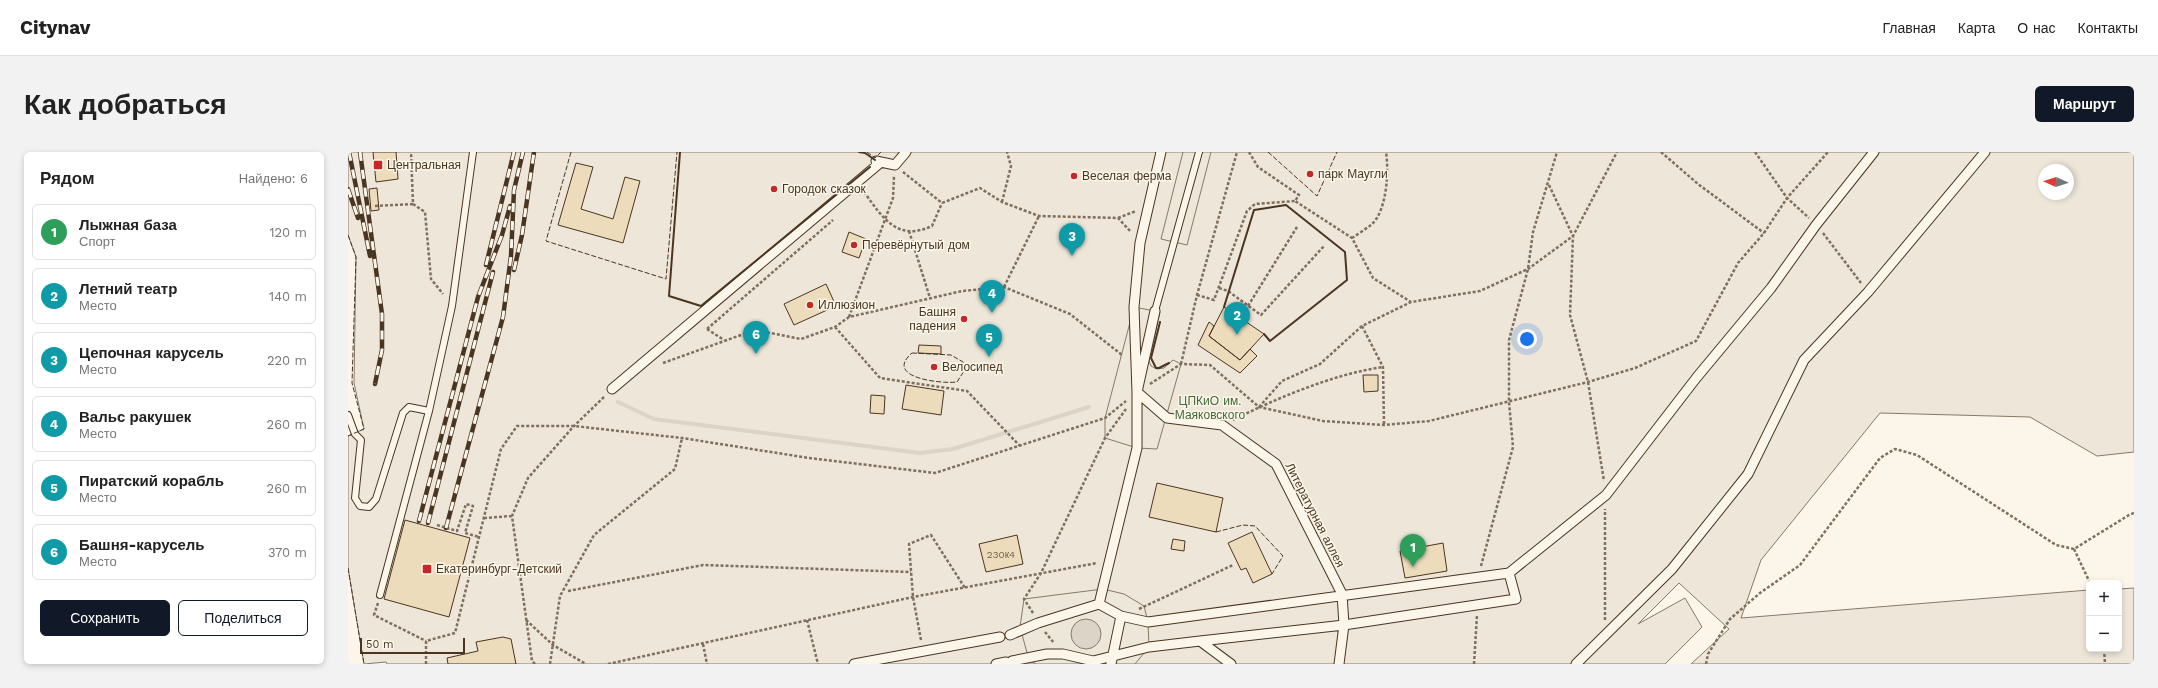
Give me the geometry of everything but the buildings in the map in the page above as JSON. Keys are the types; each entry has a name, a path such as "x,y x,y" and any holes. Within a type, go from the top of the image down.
{"street":[{"path":"612,389 695,321 879,162 895,166 906,152"},
{"path":"1099,604 1137,448 1134,307 1140,243 1161,152"},
{"path":"1010,635 1099,604 1121,616 1148,622 1509,572 1606,494 1697,377 1771,288 1816,225 1874,152"},
{"path":"1576,664 1672,569 1743,480 1804,360 1868,292 1985,152"},
{"path":"1137,392 1155,310"},
{"name":"Литературная аллея","path":"1137,392 1167,418 1222,425 1276,464 1342,594 1344,624 1339,664"},
{"path":"996,664 1047,654 1063,654 1092,661 1112,660 1149,647 1344,624 1478,606 1516,599 1509,572"},
{"path":"1112,660 1121,616"},
{"path":"854,664 923,650 1000,637"},
{"path":"1200,640 1231,664"},
{"path":"1063,654 1064,664"}],"lane":[{"path":"380,595 429,411 452,306 473,152"},
{"path":"1155,310 1199,152"},
{"path":"348,415 355,434 361,440 355,498 360,506 369,507 376,499 403,413 409,407 418,407 429,411"}],"path":[{"path":"411,152 413,204"},
{"path":"1002,202 1011,166 1007,152"},
{"path":"1181,364 1197,295 1237,152"},
{"path":"1249,152 1258,167 1299,195 1295,200"},
{"path":"1352,238 1373,223 1384,200 1388,165 1386,152"},
{"path":"1479,575 1513,447 1509,402 1509,340 1528,269 1533,232 1557,152"},
{"path":"1588,382 1570,314 1573,236 1617,152"},
{"path":"1661,152 1698,184 1764,233"},
{"path":"1755,152 1787,198 1816,225 1868,292"},
{"path":"380,595 374,615 426,641 455,633 501,449 517,426 574,426 682,438 809,458 935,473 1105,418 1137,392 1181,364 1210,365 1259,407 1323,421 1384,425 1429,421 1588,382 1635,368 1696,341 1738,263 1764,233 1787,198 1828,152"},
{"path":"895,166 942,203"},
{"path":"849,317 894,198 895,166"},
{"path":"1548,184 1573,236"},
{"path":"859,197 870,188"},
{"path":"864,192 885,220 909,231 918,232 932,226 942,203 980,188 1002,202 1039,216 1118,218 1149,206"},
{"path":"1197,295 1214,300 1247,211 1255,204 1295,200 1352,238 1373,278 1411,302"},
{"path":"375,206 413,204 425,212 431,279 452,306"},
{"path":"1004,287 1039,216"},
{"path":"707,329 835,217"},
{"path":"1118,218 1140,243"},
{"path":"1248,306 1297,227"},
{"path":"909,231 930,298"},
{"path":"1259,407 1282,381 1320,364 1362,326 1411,302 1480,291 1528,269 1573,236"},
{"path":"1219,288 1228,291 1261,316 1324,246"},
{"path":"660,364 755,330 801,339 835,326 849,317 962,291 1004,287 1070,314 1122,355"},
{"path":"695,321 724,341"},
{"path":"835,326 880,378 967,391 1020,446"},
{"path":"1362,326 1383,367 1384,425"},
{"path":"1222,425 1259,407 1356,371 1383,367"},
{"path":"535,664 532,661 512,516 528,478 574,426 612,389"},
{"path":"1041,573 1105,438 1137,392"},
{"path":"550,664 560,596 594,535 675,469 682,438"},
{"path":"1706,664 1708,654 1730,619 1760,593 1800,565 1880,458 1895,449 1916,455 2056,545 2074,549 2129,514 2134,513"},
{"path":"437,525 457,531 466,504 473,506 465,533 479,537"},
{"path":"484,518 512,516"},
{"path":"923,650 913,597 909,544 931,535 966,588"},
{"path":"2074,549 2089,580"},
{"path":"608,664 913,597 1110,561"},
{"path":"568,591 703,565 911,572"},
{"path":"1121,616 1233,565"},
{"path":"1474,664 1478,606"},
{"path":"526,620 553,645 586,664"},
{"path":"807,620 818,664"},
{"path":"426,641 426,664"},
{"path":"703,644 707,664"},
{"path":"2104,652 2105,664"}],"green space":[{"name":"ЦПКиО им. Маяковского","path":"348,152 2134,152 2134,452 2097,456 2030,417 1880,413 1761,560 1741,618 2086,590 2086,652 2122,652 2122,589 2134,588 2134,664 1691,664 1729,629 1679,583 1638,624 1685,598 1702,627 1665,664 387,664 386,662 364,664 348,568 348,436 364,429 354,383 356,257 348,235"}],"shaded area":[{"path":"1183,152 1211,152 1187,245 1161,239"},
{"path":"1134,307 1160,312 1149,361 1151,366 1157,369 1164,368 1173,360 1181,364 1157,449 1137,448 1105,438 1105,418"},
{"path":"1103,589 1124,594 1144,606 1148,622 1149,647 1135,664 1036,664 1029,660 1020,627 1024,599"},
{"path":"1086,619 1097,623 1101,634 1097,645 1086,649 1075,645 1071,634 1075,623"}],"waterway":[{"path":"618,402 654,419 920,453 953,449 1089,407"}],"railway":[{"path":"349,152 370,256"},
{"path":"360,152 382,314 382,350 375,384"},
{"path":"486,265 514,152"},
{"path":"446,528 503,317 511,256 514,190 523,152"},
{"path":"514,270 522,235 534,152"},
{"path":"348,189 358,218"},
{"path":"419,521 478,297 502,235 510,206"},
{"path":"428,523 493,272"}],"fence":[{"path":"571,152 546,241 666,279 677,152"},
{"path":"867,152 875,158 881,152"},
{"path":"1268,152 1317,196 1337,152"},
{"path":"348,235 356,257 352,383 364,429 348,436"},
{"path":"912,353 951,355 963,362 964,371 957,382 940,382 918,378 910,374 905,368 905,362 912,353"},
{"path":"1216,532 1243,525 1255,526 1283,556 1272,574"},
{"path":"348,568 364,664"}],"wall":[{"path":"680,152 669,296 701,306 870,167"},
{"path":"859,152 865,153 875,160"},
{"path":"1224,307 1254,210 1286,205 1345,252 1347,280 1270,341 1264,334"},
{"path":"1160,322 1151,358 1156,368 1169,363"}],"place":[{"name":"Центральная","path":"378,165"},
{"name":"парк Маугли","path":"1310,174"},
{"name":"Веселая ферма","path":"1074,176"},
{"name":"Городок сказок","path":"774,189"},
{"name":"Перевёрнутый дом","path":"854,245"},
{"name":"Цепочная карусель","path":"1072,256"},
{"name":"Иллюзион","path":"810,305"},
{"name":"Вальс ракушек","path":"992,313"},
{"name":"Башня падения","path":"964,319"},
{"name":"Летний театр","path":"1237,335"},
{"name":"Башня-карусель","path":"756,354"},
{"name":"Пиратский корабль","path":"989,357"},
{"name":"Велосипед","path":"934,367"},
{"name":"Лыжная база","path":"1413,567"},
{"name":"Екатеринбург-Детский","path":"427,569"}]}
